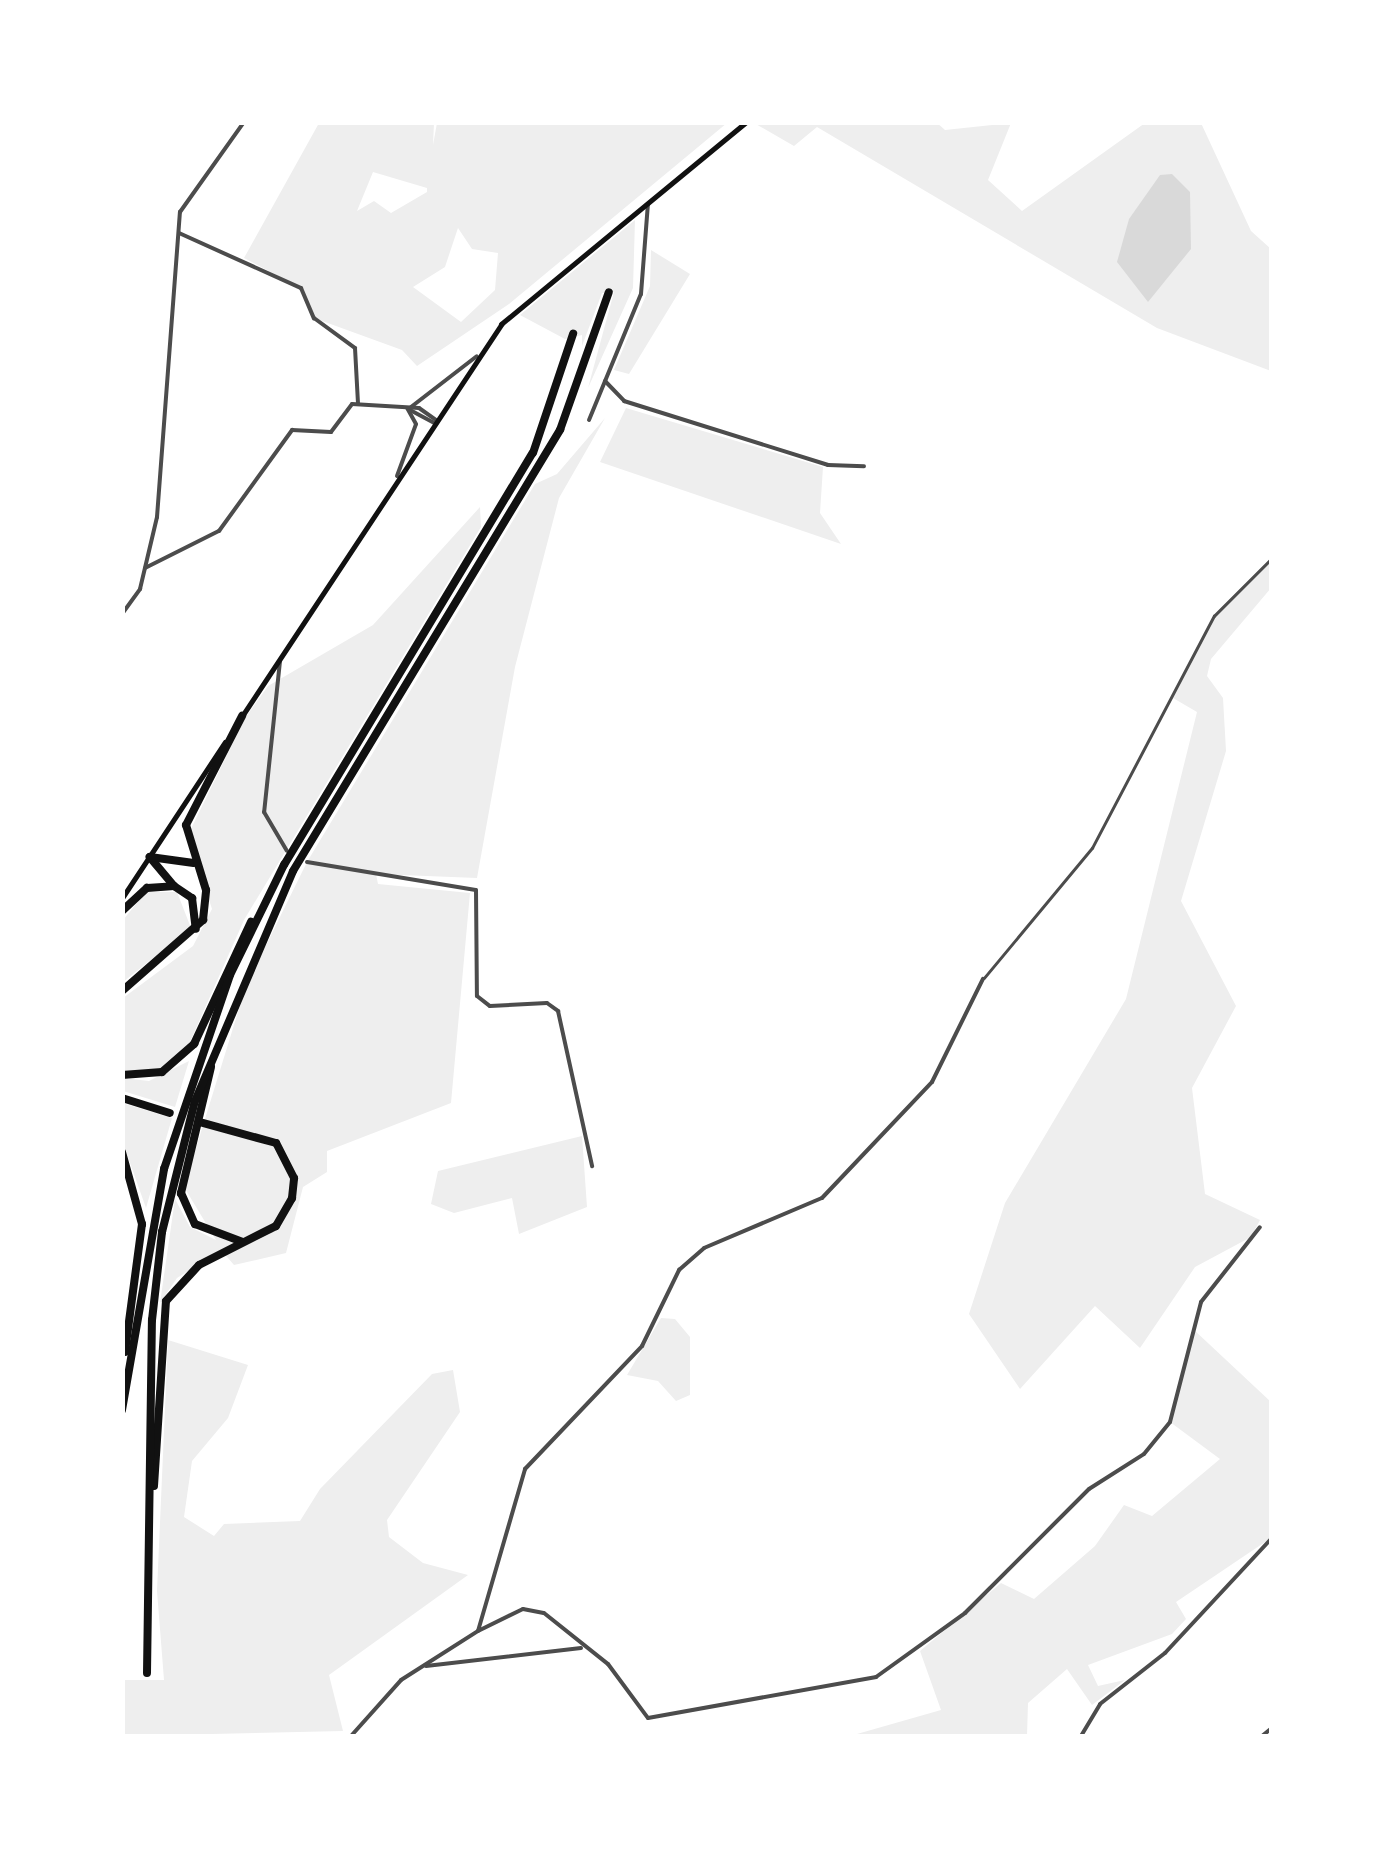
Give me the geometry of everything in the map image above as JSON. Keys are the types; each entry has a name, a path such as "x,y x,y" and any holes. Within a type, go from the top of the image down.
{"highway":[{"path":"122,1074 162,1072 194,1044 262,906 566,417 609,292"},
{"path":"478,555 533,453 573,334"},
{"path":"147,1673 162,1232 215,1044 268,919 384,709"},
{"path":"122,991 196,934 208,904 186,825 242,716"},
{"path":"150,856 194,863"},
{"path":"150,856 174,886 192,898 196,934"},
{"path":"122,911 147,888 174,886"},
{"path":"124,1387 164,1169 204,1042 262,906"},
{"path":"215,1044 181,1193 195,1224 247,1242"},
{"path":"122,1098 170,1113"},
{"path":"150,1510 166,1301 199,1265 247,1242 286,1213 294,1178 288,1158 260,1135 203,1122"},
{"path":"122,1152 142,1224 122,1410"}],"main road":[{"path":"123,895 477,356 510,314 746,122"}],"street":[{"path":"122,614 146,568 167,450 179,232 186,199 237,144 244,122"},
{"path":"590,420 641,294 649,200"},
{"path":"179,232 301,288 314,318 354,348 358,404"},
{"path":"407,408 477,356"},
{"path":"605,381 624,401 828,465 864,466"},
{"path":"146,568 219,532 292,430 330,432 345,408 358,404 407,408 435,421"},
{"path":"407,408 435,421"},
{"path":"393,485 414,436 407,408"},
{"path":"280,656 264,812 287,851"},
{"path":"307,862 476,890 477,996 490,1006 547,1003 558,1011 592,1166"},
{"path":"478,1631 502,1532 542,1447 642,1346 672,1282 704,1248 802,1210 842,1179 948,1060 983,979"},
{"path":"351,1736 421,1666 478,1631 524,1609 544,1614 581,1648 608,1664 648,1718 853,1685 920,1651 1170,1422 1202,1302 1260,1227"},
{"path":"1081,1736 1100,1704 1166,1654 1272,1538"},
{"path":"421,1666 581,1648"},
{"path":"1262,1736 1272,1728"}],"lane":[{"path":"983,979 1092,848 1214,616 1272,558"}],"shaded area":[{"path":"936,122 945,130 1011,123 988,180 1022,211 1145,123 1201,123 1251,231 1271,249 1271,371 1157,328 817,127 794,146 754,123"},
{"path":"319,123 434,123 433,145 437,123 727,123 509,304 417,366 402,350 314,318 301,288 244,258","holes":["373,172 427,188 427,192 391,213 374,201 357,211","458,228 472,249 498,253 495,290 461,322 413,287 445,267"]},
{"path":"1172,174 1190,192 1191,249 1148,302 1117,262 1129,219 1160,175"},
{"path":"635,220 633,288 588,388 614,292 602,293 582,346 582,335 565,339 520,315"},
{"path":"651,250 690,274 629,374 614,370 650,286"},
{"path":"626,408 823,467 820,513 841,544 600,462"},
{"path":"605,418 559,498 515,667 477,878 376,874 378,884 470,893 451,1103 327,1151 327,1172 303,1187 286,1253 234,1265 221,1250 177,1278 160,1303 175,1199 190,1227 216,1240 184,1187 246,986 307,862 535,484 557,474"},
{"path":"480,507 481,527 244,920 189,1044 162,1069 123,1072 123,998 193,946 212,909 188,835 245,718 268,686 373,625"},
{"path":"1271,558 1271,588 1211,659 1207,676 1223,698 1226,751 1181,901 1236,1006 1192,1088 1205,1194 1260,1220 1251,1237 1195,1267 1140,1348 1095,1306 1020,1389 969,1314 1005,1203 1126,999 1197,712 1173,698 1214,616"},
{"path":"146,892 177,892 191,928 123,982 123,920"},
{"path":"189,1061 175,1107 123,1091 123,1078 149,1081"},
{"path":"122,1103 172,1118 146,1208 123,1143"},
{"path":"582,1136 587,1207 519,1234 512,1198 454,1213 431,1204 438,1171"},
{"path":"661,1318 675,1319 690,1337 690,1395 676,1401 658,1381 627,1375"},
{"path":"1193,1329 1271,1402 1271,1538 1176,1602 1186,1619 1172,1634 1088,1665 1098,1686 1125,1680 1092,1705 1067,1669 1028,1703 1027,1736 850,1736 941,1710 920,1651 1001,1583 1034,1599 1095,1546 1124,1505 1152,1516 1220,1459 1170,1422"},
{"path":"168,1340 248,1365 228,1418 192,1461 184,1517 214,1536 224,1524 300,1521 320,1489 432,1374 453,1370 460,1412 387,1520 389,1537 423,1563 468,1575 329,1675 343,1731 123,1736 123,1680 164,1680 157,1591"}]}
